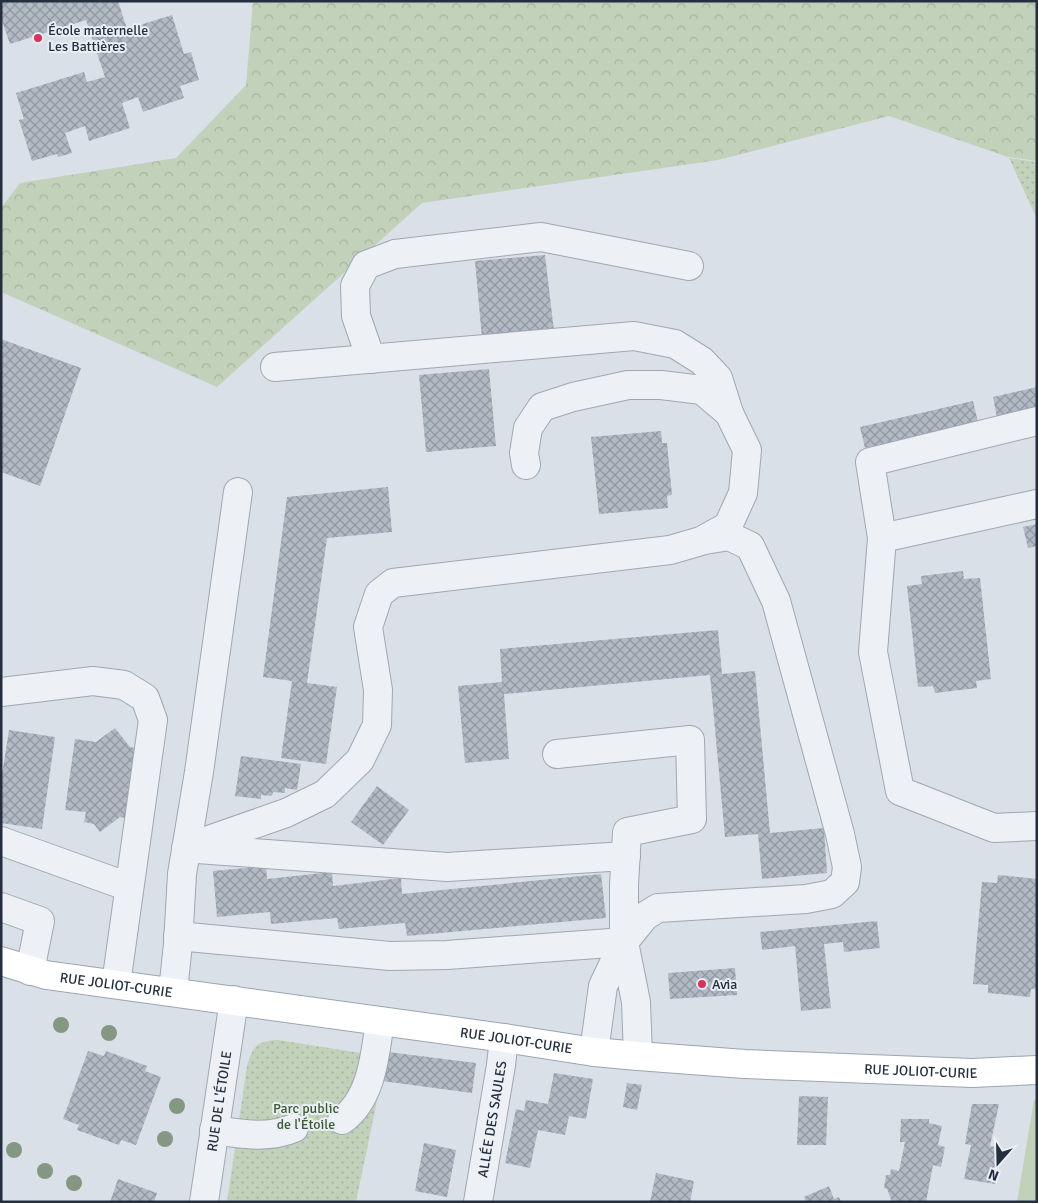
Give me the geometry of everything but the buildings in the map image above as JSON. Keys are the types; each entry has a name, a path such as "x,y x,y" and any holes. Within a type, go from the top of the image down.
{"main road":[{"name":"RUE JOLIOT-CURIE","path":"1,961 46,975 594,1052 745,1064 972,1073 1037,1070"}],"street":[{"path":"370,359 356,316 355,286 366,265 395,254 541,237 689,266"},
{"path":"274,367 634,336 676,344 702,361 718,378 729,413 747,450 743,493 728,526 701,541"},
{"path":"526,465 524,453 528,428 537,414 542,407 573,397 628,385 702,390 729,413"},
{"path":"1037,420 870,462 882,538 873,652 900,791 994,828 1037,826"},
{"path":"172,992 182,874 238,492"},
{"path":"882,538 1037,504"},
{"path":"186,848 286,813 325,794 360,760 377,725 378,690 368,626 379,594 393,583 670,550 701,541 729,536 750,546 776,601 840,834 847,867 845,882 832,894 806,900 658,908 645,916 624,942 603,986 594,1052"},
{"path":"1,692 93,681 124,685 145,698 153,720 116,984"},
{"path":"557,754 690,740 692,819 627,832 624,942 636,1002 638,1056"},
{"path":"1,841 129,887"},
{"path":"186,848 447,867 626,856"},
{"path":"1,907 40,921 30,971"},
{"path":"178,936 390,956 447,955 624,942"},
{"name":"RUE DE L'ÉTOILE","path":"204,1202 234,1000"},
{"path":"342,1120 349,1115 362,1096 371,1071 380,1021"},
{"name":"ALLÉE DES SAULES","path":"478,1202 504,1038"},
{"path":"214,1130 260,1135 287,1132 294,1128"}],"green space":[{"path":"253,1 1037,1 1037,161 1008,157 889,116 718,160 422,203 217,387 1,292 1,208 20,183 176,158 246,85"},
{"path":"1009,158 1037,162 1037,219"},
{"name":"Parc public de l'Étoile","path":"278,1040 386,1057 356,1202 227,1202 247,1066 251,1054 257,1046 261,1043"},
{"path":"1034,1100 1037,1100 1037,1202 1017,1202"}],"place":[{"name":"École maternelle Les Battières","path":"38,38"},
{"name":"Avia","path":"702,984"}]}
